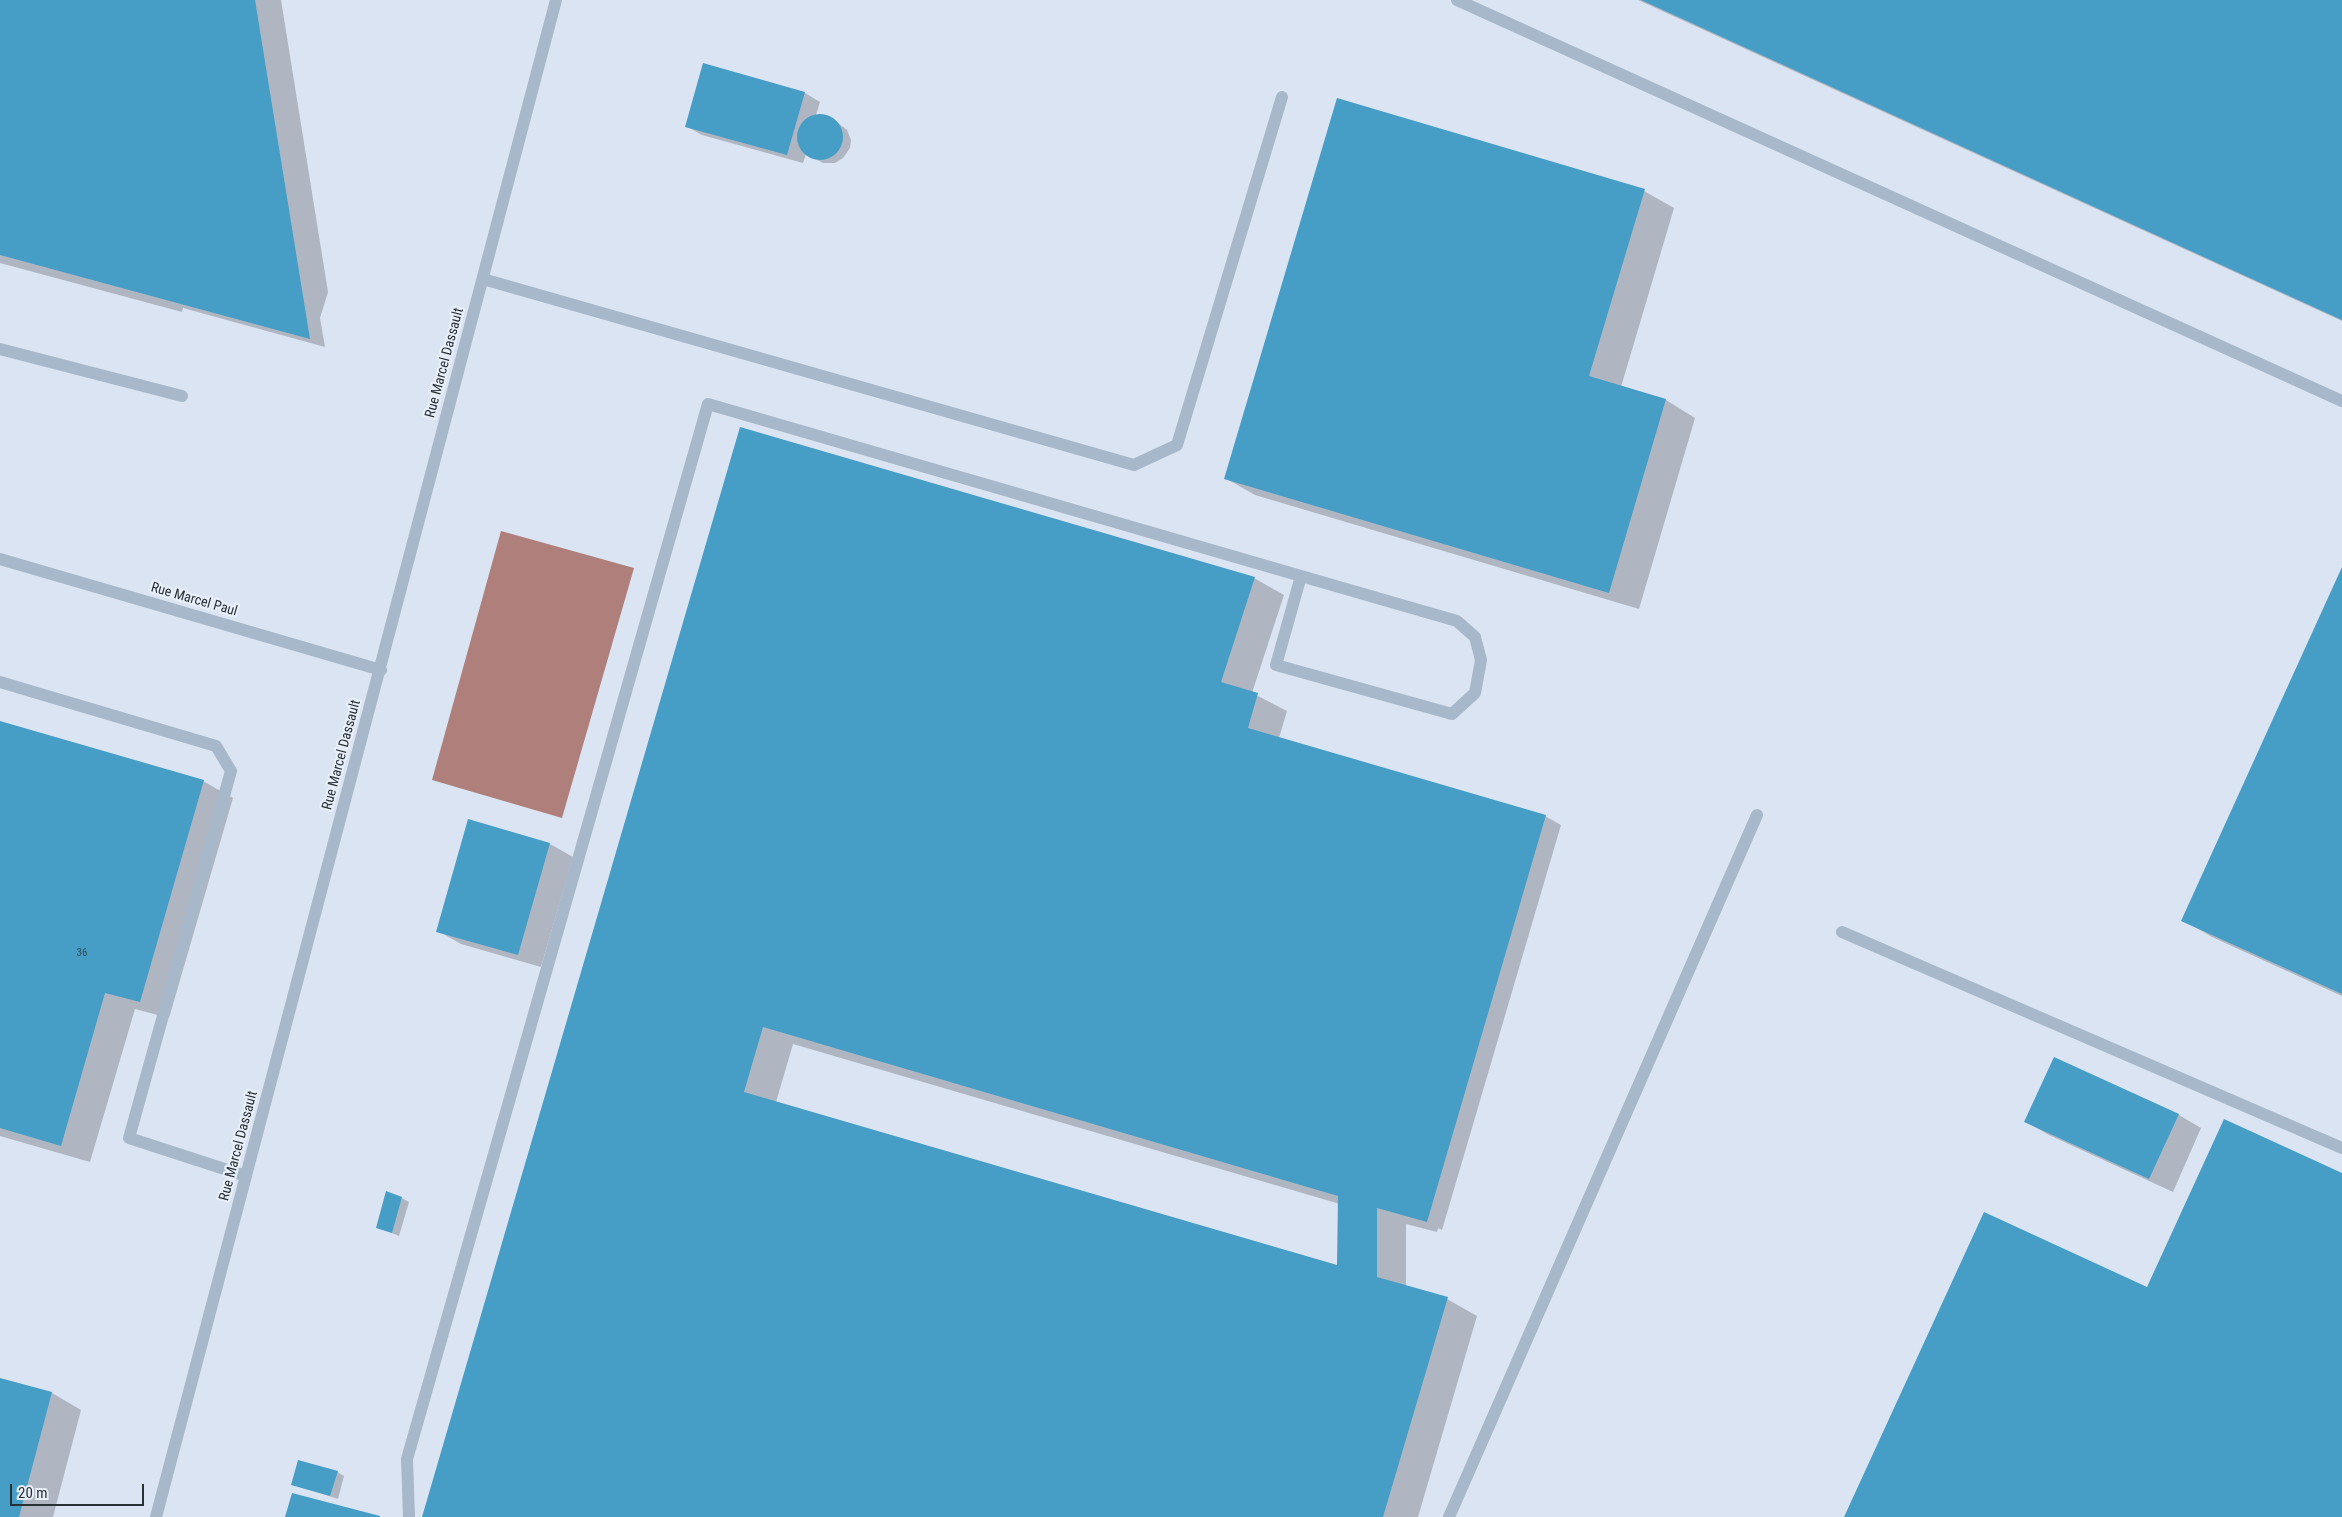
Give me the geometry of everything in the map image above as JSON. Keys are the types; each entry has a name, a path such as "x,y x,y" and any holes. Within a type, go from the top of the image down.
{"street":[{"name":"Rue Marcel Dassault","path":"156,1517 556,0"},
{"path":"1457,0 2342,401"},
{"path":"483,279 1134,464 1177,444 1282,97"},
{"path":"0,349 182,396"},
{"path":"409,1517 407,1459 708,404 1301,576 1456,621 1475,637 1481,660 1475,693 1452,714 1276,665 1301,576"},
{"name":"Rue Marcel Paul","path":"0,560 380,670"},
{"path":"0,682 216,746 231,771 129,1138 246,1176"},
{"path":"1449,1517 1757,815"},
{"path":"1842,932 2342,1148"}],"shaded area":[{"path":"501,531 634,568 562,818 432,780"}],"building":[{"path":"0,0 255,0 310,339 0,255"},
{"path":"1641,0 2342,0 2342,320"},
{"path":"703,63 805,92 787,155 685,127"},
{"path":"1337,98 1645,189 1589,376 1666,399 1609,593 1224,479"},
{"path":"820,114 833,118 839,124 843,137 839,150 833,156 820,160 807,156 801,150 797,137 801,124 807,118"},
{"path":"740,427 1255,577 1221,682 1258,693 1248,728 1546,815 1427,1222 1377,1208 1377,1277 1448,1297 1383,1517 422,1517","holes":["763,1027 1338,1196 1337,1265 744,1092"]},
{"path":"2342,567 2342,994 2181,921"},
{"path":"0,721 204,780 140,1002 105,993 61,1146 0,1128"},
{"path":"468,819 550,843 518,955 436,932"},
{"path":"2054,1057 2179,1114 2149,1179 2024,1122"},
{"path":"2224,1119 2342,1173 2342,1517 1844,1517 1984,1212 2147,1287"},
{"path":"386,1191 402,1197 392,1233 376,1228"},
{"path":"0,1378 52,1392 19,1517 0,1517"},
{"path":"298,1460 338,1471 330,1496 291,1485"},
{"path":"292,1493 380,1516 380,1517 285,1517"}]}
